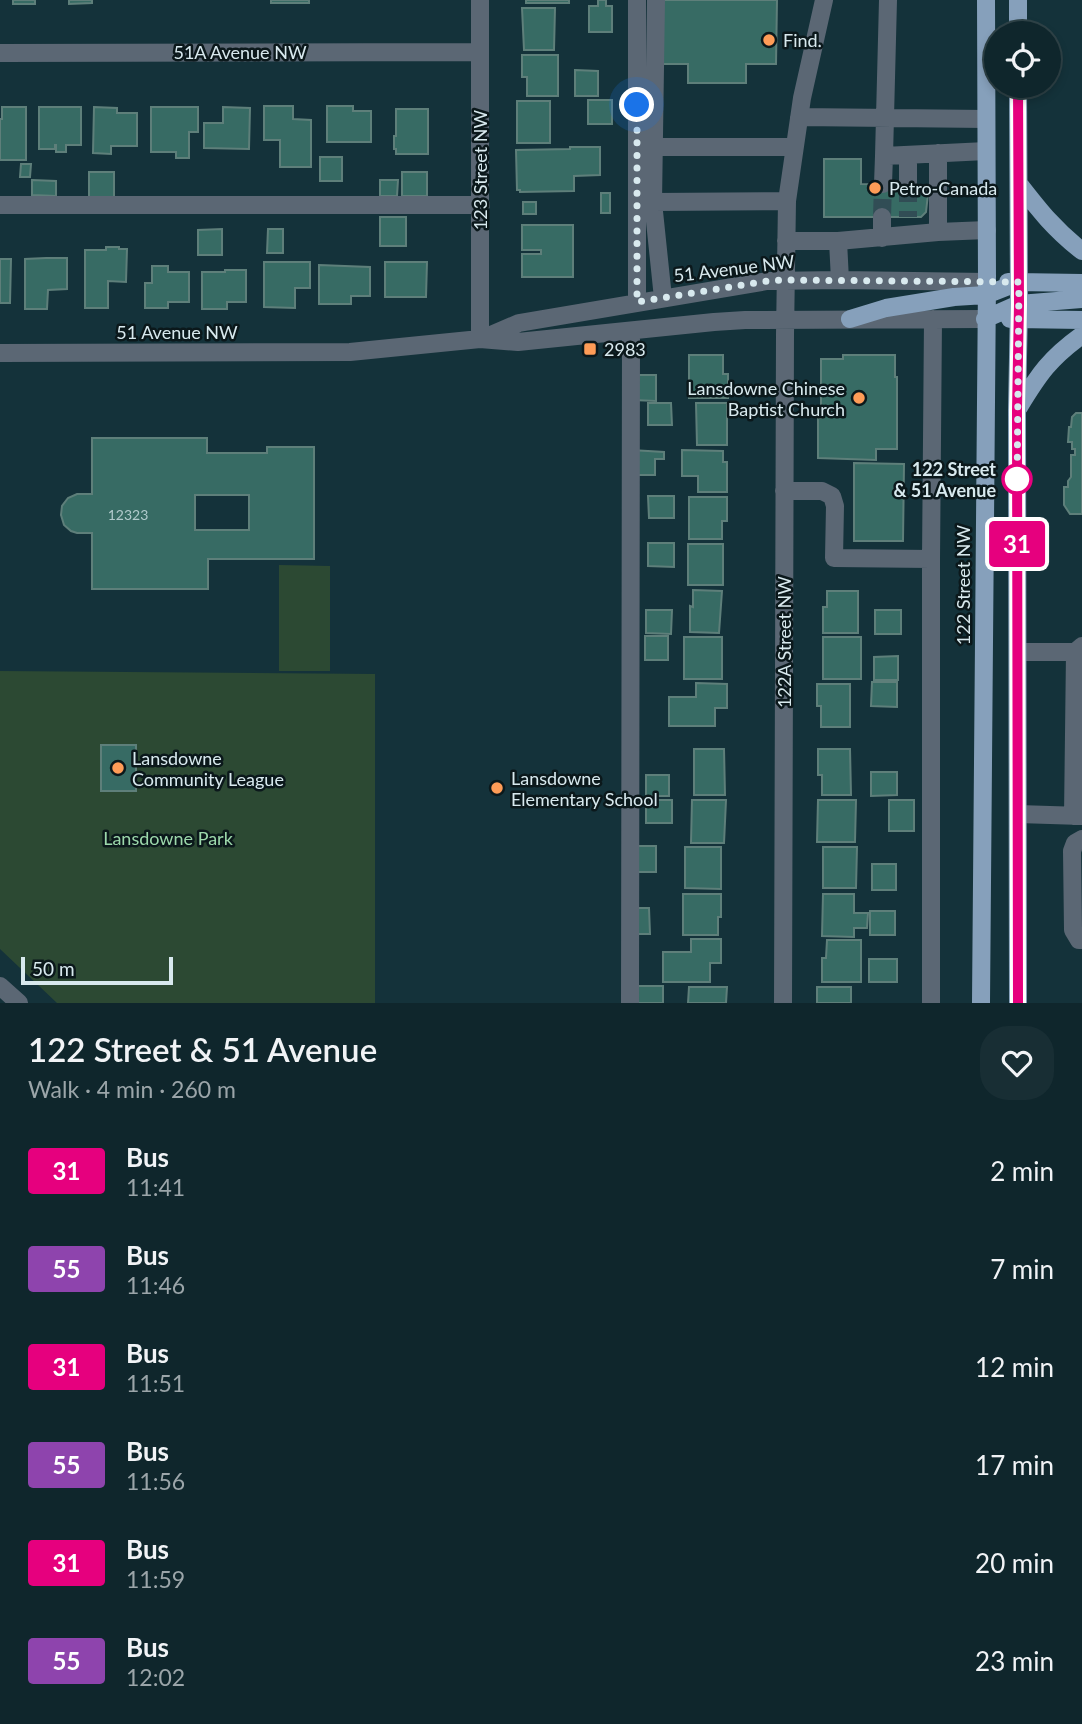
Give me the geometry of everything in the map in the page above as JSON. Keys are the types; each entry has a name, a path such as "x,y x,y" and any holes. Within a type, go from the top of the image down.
{"main road":[{"name":"122 Street NW","path":"981,1003 987,289 986,0"},
{"path":"1018,0 1018,21"},
{"path":"1018,98 1018,1003"},
{"path":"1019,184 1042,215 1082,251"},
{"path":"850,319 886,308 954,297 1019,282 1082,283"},
{"path":"1019,312 1082,299"},
{"name":"51 Avenue NW","path":"985,319 1019,312 1082,320"},
{"path":"1017,410 1038,375 1060,351 1082,335"}],"street":[{"name":"123 Street NW","path":"480,0 480,339"},
{"path":"637,0 637,302"},
{"path":"656,0 653,202 663,298"},
{"name":"122A Street NW","path":"782,1003 787,201 799,117 824,0"},
{"path":"883,184 888,0"},
{"name":"51A Avenue NW","path":"0,52 480,52"},
{"path":"799,117 986,119"},
{"path":"654,146 794,146"},
{"path":"884,156 986,151"},
{"path":"938,153 938,232"},
{"path":"908,155 908,184"},
{"path":"653,202 787,201"},
{"path":"0,205 481,205"},
{"path":"882,217 882,238"},
{"path":"786,241 838,242 882,238 907,226 938,232 987,230"},
{"path":"838,242 839,280"},
{"name":"51 Avenue NW","path":"480,339 519,323 767,281 839,280 987,289"},
{"name":"51 Avenue NW","path":"0,353 350,352 480,339 518,342 714,322 785,319 985,319"},
{"path":"932,1003 933,319"},
{"path":"630,1003 631,331"},
{"path":"784,491 822,491 832,496 835,506 834,558 931,559"},
{"path":"1018,652 1080,650 1077,816 1018,814"},
{"path":"1082,839 1075,843 1072,850 1073,930 1079,940 1082,940"},
{"path":"0,985 19,1003"}],"green space":[{"path":"279,565 330,566 330,671 279,671"},
{"name":"Lansdowne Park","path":"0,671 375,674 375,1003 57,1003 0,949"}],"building":[{"path":"13,0 35,0 35,4 13,4"},
{"path":"69,0 92,0 92,3 69,4"},
{"path":"271,0 309,0 309,3 271,3"},
{"path":"526,0 569,0 569,3 526,3"},
{"path":"598,0 606,0 606,6 612,6 612,32 589,32 589,6 598,6"},
{"path":"662,0 777,0 776,64 746,64 746,83 688,83 688,64 662,64"},
{"path":"522,8 555,8 554,50 524,50"},
{"path":"522,55 558,55 558,96 527,96 527,77 522,77"},
{"path":"575,70 598,71 598,96 575,96"},
{"path":"588,100 612,100 612,124 588,124"},
{"path":"517,101 550,101 550,143 517,143"},
{"path":"264,106 293,106 293,119 311,120 311,167 280,167 280,140 264,140"},
{"path":"327,106 353,106 353,111 371,111 371,142 327,142"},
{"path":"2,107 26,107 26,160 0,160"},
{"path":"39,107 81,107 81,145 66,145 66,152 56,152 56,145 55,149 39,149"},
{"path":"94,107 117,108 117,113 137,113 137,146 111,146 111,154 93,153"},
{"path":"151,107 198,107 198,132 189,132 189,158 176,158 176,152 151,152"},
{"path":"223,107 250,108 249,149 204,148 204,123 223,123"},
{"path":"396,109 428,109 428,154 396,154"},
{"path":"600,147 600,175 574,176 574,191 517,190 516,150"},
{"path":"320,157 342,157 342,181 320,181"},
{"name":"Petro-Canada","path":"824,159 861,159 861,184 921,185 928,194 926,212 921,217 824,217"},
{"path":"21,164 31,164 30,177 20,177"},
{"path":"89,172 114,172 114,197 89,197"},
{"path":"402,172 427,172 427,196 402,196"},
{"path":"32,180 56,181 56,196 32,195"},
{"path":"380,180 398,180 397,196 380,196"},
{"path":"601,193 610,193 610,213 601,213"},
{"path":"523,202 536,202 536,214 523,214"},
{"path":"380,217 406,217 406,246 380,246"},
{"path":"522,225 573,225 573,277 522,277 522,254 541,254 541,250 522,250"},
{"path":"222,229 222,255 198,255 198,230"},
{"path":"268,229 283,229 283,253 267,253"},
{"path":"106,247 127,249 126,282 108,281 108,308 85,308 85,250 106,250"},
{"path":"67,258 67,289 48,290 47,309 25,309 25,259"},
{"path":"0,259 11,259 10,303 0,303"},
{"path":"264,262 310,262 310,288 295,288 295,308 264,307"},
{"path":"385,262 427,262 426,297 385,297"},
{"path":"319,265 370,267 370,296 351,296 351,304 319,304"},
{"path":"152,266 168,266 168,272 189,272 189,302 168,302 168,308 145,308 145,283 152,283"},
{"path":"246,270 246,302 227,302 227,309 202,309 202,272"},
{"path":"689,355 723,355 723,374 728,374 728,398 689,398"},
{"name":"Lansdowne Chinese Baptist Church","path":"843,355 895,355 897,449 876,449 876,460 818,458 821,359 843,359"},
{"path":"633,375 656,375 656,401 633,400"},
{"path":"648,403 671,403 672,425 648,425"},
{"path":"696,403 727,403 727,445 697,445"},
{"path":"1076,413 1082,413 1082,514 1070,514 1064,505 1064,487 1068,487 1071,477 1071,455 1075,455 1072,442 1068,442 1069,427"},
{"path":"92,438 207,438 207,453 267,453 267,447 314,447 314,559 208,559 208,589 92,589 92,533 71,531 64,525 61,515 62,506 68,498 77,494 92,494","holes":["195,495 249,495 249,530 195,530"]},
{"path":"631,450 664,452 664,459 655,459 655,475 631,475"},
{"path":"682,450 723,451 723,462 727,462 727,492 698,492 698,476 682,476"},
{"path":"854,463 904,464 903,541 854,541"},
{"path":"648,496 674,496 674,518 649,518"},
{"path":"689,497 727,497 727,521 722,521 722,539 689,539"},
{"path":"648,543 674,543 674,567 648,566"},
{"path":"688,544 723,544 723,585 688,585"},
{"path":"693,590 722,591 719,633 690,632"},
{"path":"827,591 858,591 858,633 823,633 823,607 827,607"},
{"path":"646,610 672,610 671,634 646,633"},
{"path":"875,610 901,610 901,634 875,634"},
{"path":"645,636 668,636 668,660 645,660"},
{"path":"684,637 722,637 722,679 684,679"},
{"path":"823,637 861,637 861,679 823,679"},
{"path":"898,656 898,680 874,680 874,657"},
{"path":"872,682 897,682 897,707 871,706"},
{"path":"696,683 727,684 727,708 715,708 715,726 669,726 669,697 696,697"},
{"path":"817,684 850,684 850,727 821,727"},
{"name":"Lansdowne Community League","path":"101,745 136,745 136,791 101,791"},
{"path":"694,749 724,749 725,795 694,795"},
{"path":"818,749 850,749 851,795 822,795 822,775 818,775"},
{"path":"871,772 897,772 897,795 871,796"},
{"path":"646,775 669,775 669,796 646,796"},
{"path":"646,800 672,800 672,823 646,823"},
{"path":"692,800 726,800 724,843 691,843"},
{"path":"818,800 856,800 855,842 817,842"},
{"path":"889,800 914,800 914,831 889,831"},
{"path":"632,846 656,846 656,872 631,872"},
{"path":"685,847 721,847 721,889 685,888"},
{"path":"823,847 857,847 856,888 823,888"},
{"path":"872,864 896,864 896,890 872,890"},
{"path":"683,894 721,894 718,935 683,935"},
{"path":"823,894 854,894 854,913 868,913 867,928 854,928 854,937 822,936"},
{"path":"631,908 649,908 650,934 631,934"},
{"path":"870,911 895,911 895,935 870,935"},
{"path":"691,939 721,939 721,963 710,963 710,982 663,982 663,952 691,952"},
{"path":"827,940 861,940 861,982 822,982 822,958 826,958"},
{"path":"869,959 897,959 897,982 869,982"},
{"path":"632,986 663,986 663,1003 632,1003"},
{"path":"689,987 727,987 726,1003 688,1003"},
{"path":"817,987 851,987 851,1003 817,1003"}],"tunnel":[{"path":"882,217 883,184"},
{"path":"908,184 908,217"}],"bus line":[{"name":"31","path":"1018,98 1018,1003"}],"place":[{"name":"Find.","path":"769,40"},
{"name":"Petro-Canada","path":"875,188"},
{"name":"2983","path":"590,349"},
{"name":"Lansdowne Chinese Baptist Church","path":"859,398"},
{"name":"122 Street & 51 Avenue","path":"1017,479"},
{"name":"Lansdowne Community League","path":"118,768"},
{"name":"Lansdowne Elementary School","path":"497,788"}],"route":[{"path":"637,105 637,302 785,280 1019,282 1017,491 1017,479"}]}
